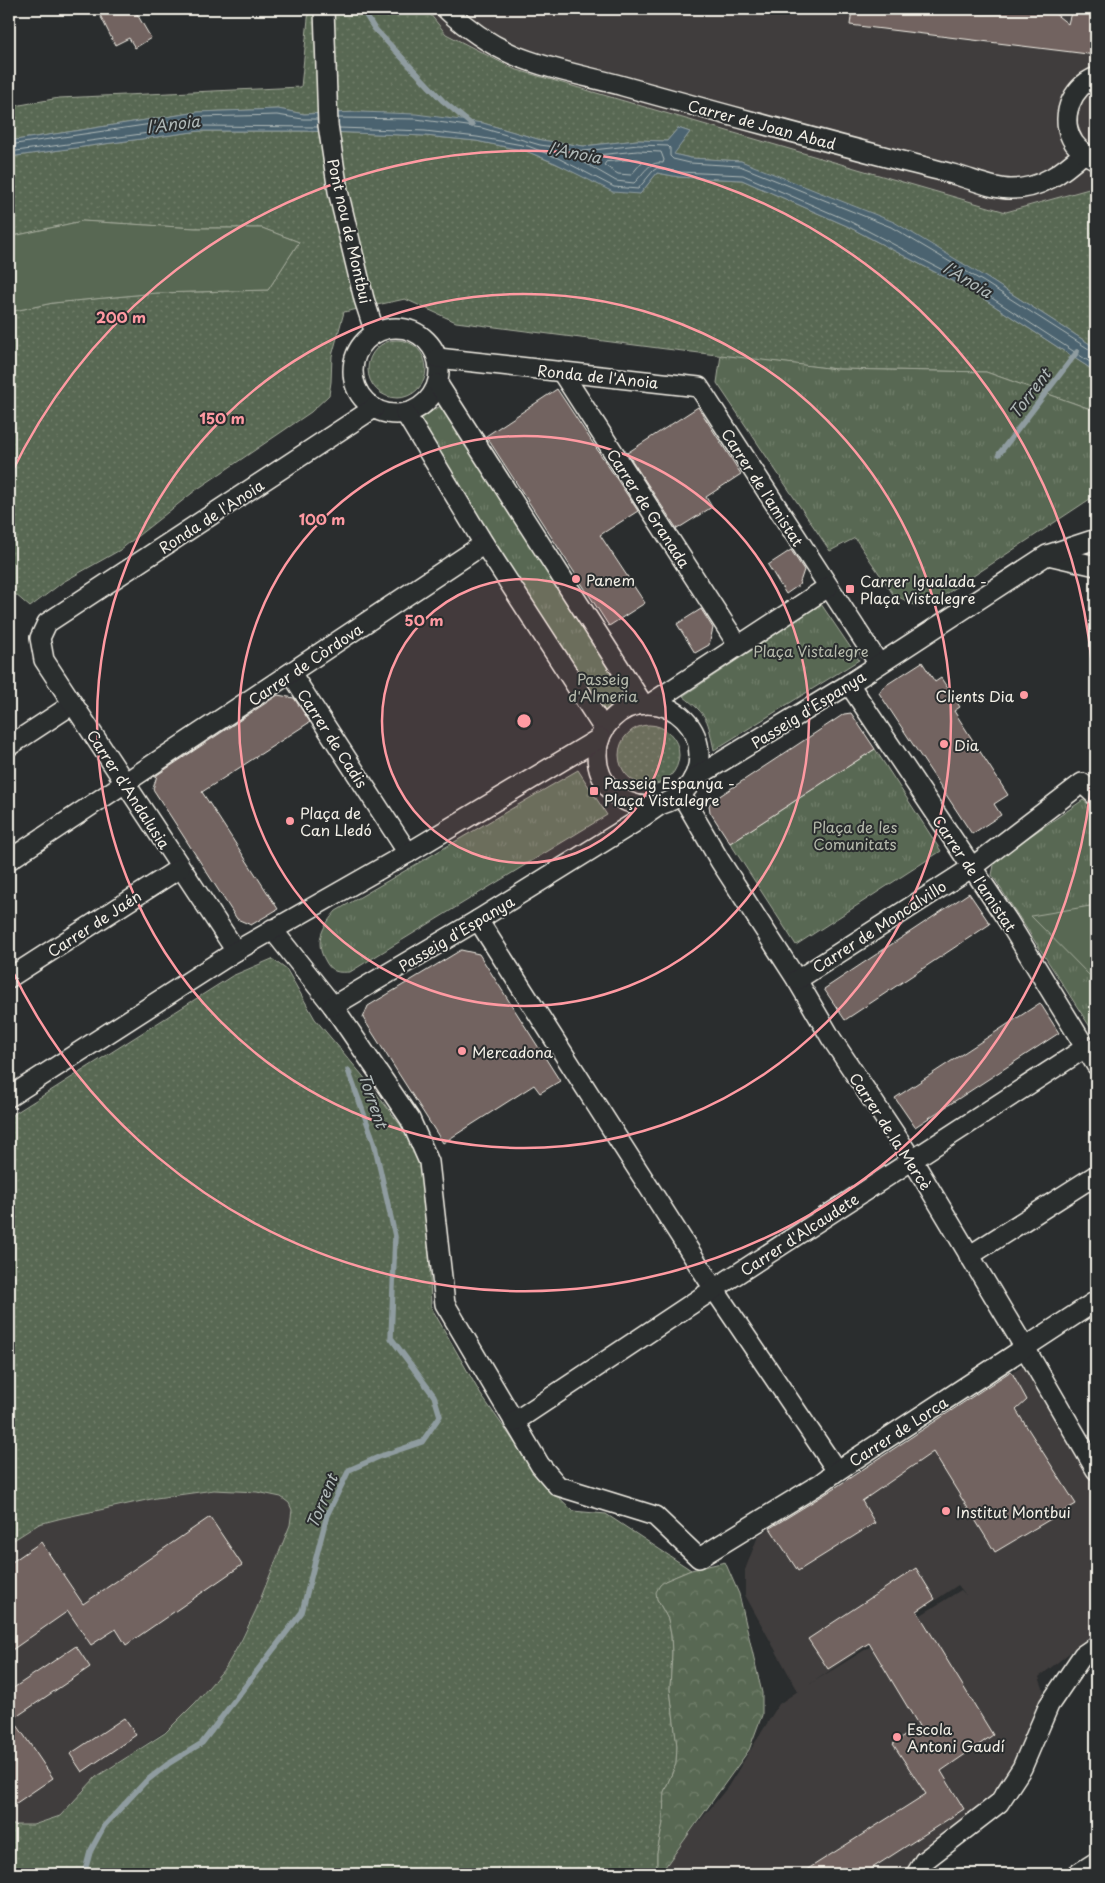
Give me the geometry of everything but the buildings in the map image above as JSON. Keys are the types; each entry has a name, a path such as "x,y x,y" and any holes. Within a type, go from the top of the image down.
{"street":[{"name":"Pont nou de Montbui","path":"324,9 328,124 338,191 363,289 364,300 375,333"},
{"name":"Carrer de Joan Abad","path":"446,9 464,26 489,42 513,55 548,68 619,85 783,131 993,186 1012,189 1032,186 1050,180 1090,156"},
{"path":"1090,156 1074,143 1068,130 1067,116 1070,102 1077,90 1088,80 1096,77"},
{"path":"394,328 413,330 428,342 438,358 440,371 438,384 433,394 416,410 405,413 389,413 374,408 363,398 355,386 354,360 366,340 375,333 394,328"},
{"name":"Ronda de l'Anoia","path":"438,358 699,387"},
{"name":"Carrer de Granada","path":"560,371 738,645"},
{"path":"438,384 646,704"},
{"name":"Carrer de l'amistat","path":"699,387 828,587"},
{"name":"Ronda de l'Anoia","path":"47,623 374,408"},
{"path":"405,413 602,734"},
{"name":"Passeig d'Espanya","path":"693,779 849,684 1047,555 1096,539"},
{"name":"Carrer de Còrdova","path":"9,860 484,544"},
{"path":"1047,555 1096,566"},
{"path":"660,805 644,806 629,802 616,794 605,783 599,769 597,753 602,734 614,717 628,708 646,704 828,587 878,664"},
{"name":"Carrer d'Andalusia","path":"47,623 40,638 44,660 236,951"},
{"name":"Carrer de Cadis","path":"291,673 408,853"},
{"name":"Carrer de l'amistat","path":"849,684 1008,921 1096,1066"},
{"path":"9,746 73,704"},
{"name":"Passeig d'Espanya","path":"333,1006 478,920 634,824 660,805 671,801 681,794 693,779 699,763 698,746 693,729 682,716 667,708 646,704"},
{"path":"9,1097 236,951 408,853 602,734"},
{"name":"Carrer de Moncalvillo","path":"797,980 971,868 1082,783 1096,796"},
{"name":"Carrer de la Mercè","path":"681,794 831,1038 912,1161 1025,1348 1089,1439 1096,1470"},
{"name":"Carrer de Jaén","path":"9,978 180,868"},
{"path":"478,920 714,1289 837,1471"},
{"path":"272,929 333,1006 410,1119 429,1162 445,1304 514,1422"},
{"name":"Carrer d'Alcaudete","path":"514,1422 714,1289 1085,1048"},
{"path":"969,1256 1096,1175"},
{"name":"Carrer de Lorca","path":"514,1422 540,1465 558,1486 655,1516 699,1558 821,1484 837,1471 1096,1301"},
{"path":"916,1874 924,1861 999,1803 1022,1768 1049,1705 1083,1655 1096,1646"},
{"path":"1077,1874 1096,1862"}],"shaded area":[{"path":"426,9 1096,9 1096,187 1006,212 514,69 446,34"},
{"path":"1023,1366 1096,1487 1096,1632 1039,1677 1049,1705 1022,1768 916,1874 656,1874 727,1788 779,1704 798,1691 745,1595 745,1570 758,1536","holes":["958,1585 966,1595 961,1590 810,1684"]},
{"path":"222,1489 257,1492 281,1497 289,1503 292,1510 290,1525 256,1610 226,1667 176,1724 96,1777 60,1816 33,1825 9,1825 9,1543 39,1524 62,1518 156,1498"}],"green space":[{"path":"309,9 426,9 446,34 514,69 1006,212 1096,187 1096,348 987,278 741,161 690,158 673,154 690,132 678,128 667,141 637,140 584,146 541,140 483,123 360,112 304,114 278,109 198,112 9,141 9,107 59,98 301,87"},
{"path":"200,131 305,131 425,136 476,141 526,151 580,174 640,194 657,173 679,177 742,180 847,226 973,292 1096,372 1096,411 986,372 836,369 666,349 456,322 405,299 344,312 332,356 329,395 311,412 196,490 120,550 63,582 30,607 15,594 9,600 9,312 53,303 156,293 268,290 299,242 262,228 195,228 82,221 9,237 9,157"},
{"path":"82,221 195,228 262,228 299,242 268,290 156,293 53,303 9,312 9,237"},
{"path":"397,340 408,342 421,353 426,369 424,380 413,393 397,398 386,396 373,385 368,369 370,358 381,345"},
{"path":"721,355 836,369 986,372 1096,411 1096,495 931,604 916,606 893,594 855,538 830,551 717,383"},
{"name":"Passeig d'Almeria","path":"444,404 631,697 600,717 415,421"},
{"name":"Plaça Vistalegre","path":"821,604 859,660 714,750 706,719 683,696"},
{"path":"649,725 666,730 674,738 679,755 674,772 666,780 649,785 632,780 624,772 619,755 624,738 632,730"},
{"name":"Plaça de les Comunitats","path":"875,749 941,851 796,945 730,843"},
{"path":"578,770 607,815 350,972 337,972 329,966 322,953 320,940 327,922 336,911"},
{"path":"1083,800 1096,810 1096,1036 992,875 995,860"},
{"path":"1096,905 1096,982 1031,916"},
{"path":"272,959 287,970 315,1019 363,1076 414,1143 427,1180 431,1307 481,1395 542,1481 573,1511 606,1514 691,1570 665,1581 657,1599 668,1619 671,1635 670,1689 677,1746 676,1764 664,1792 663,1823 657,1853 657,1874 9,1874 9,1825 33,1825 60,1816 96,1777 165,1733 196,1702 226,1667 256,1610 290,1525 292,1510 289,1503 281,1497 257,1492 214,1490 156,1498 62,1518 39,1524 9,1543 9,1117 232,976"},
{"path":"725,1562 739,1594 762,1693 762,1715 749,1750 660,1874 657,1874 657,1853 663,1823 664,1792 676,1764 677,1746 670,1689 671,1635 668,1619 657,1599 656,1592 665,1581 691,1570"}],"water":[{"name":"l'Anoia","path":"278,109 304,114 360,112 416,114 483,123 541,140 584,146 637,140 667,141 678,128 690,132 674,154 690,158 741,161 894,222 987,278 1096,348 1096,372 973,292 847,226 742,180 679,177 657,173 640,194 613,192 555,163 526,151 476,141 425,136 305,131 200,131 9,157 9,141 198,112"}],"waterway":[{"path":"362,9 374,28 443,101 472,125"},
{"name":"Torrent","path":"999,454 1077,352"},
{"name":"Torrent","path":"86,1874 90,1852 104,1826 145,1782 168,1764 202,1743 302,1612 327,1515 349,1470 381,1456 422,1442 440,1416 434,1396 391,1338 395,1236 374,1142 348,1070"}],"place":[{"name":"Panem","path":"576,579"},
{"name":"Carrer Igualada - Plaça Vistalegre","path":"850,589"},
{"name":"Clients Dia","path":"1024,695"},
{"name":"Dia","path":"944,744"},
{"name":"Passeig Espanya - Plaça Vistalegre","path":"594,791"},
{"name":"Plaça de Can Lledó","path":"290,821"},
{"name":"Mercadona","path":"462,1051"},
{"name":"Institut Montbui","path":"946,1511"},
{"name":"Escola Antoni Gaudí","path":"897,1737"}]}
